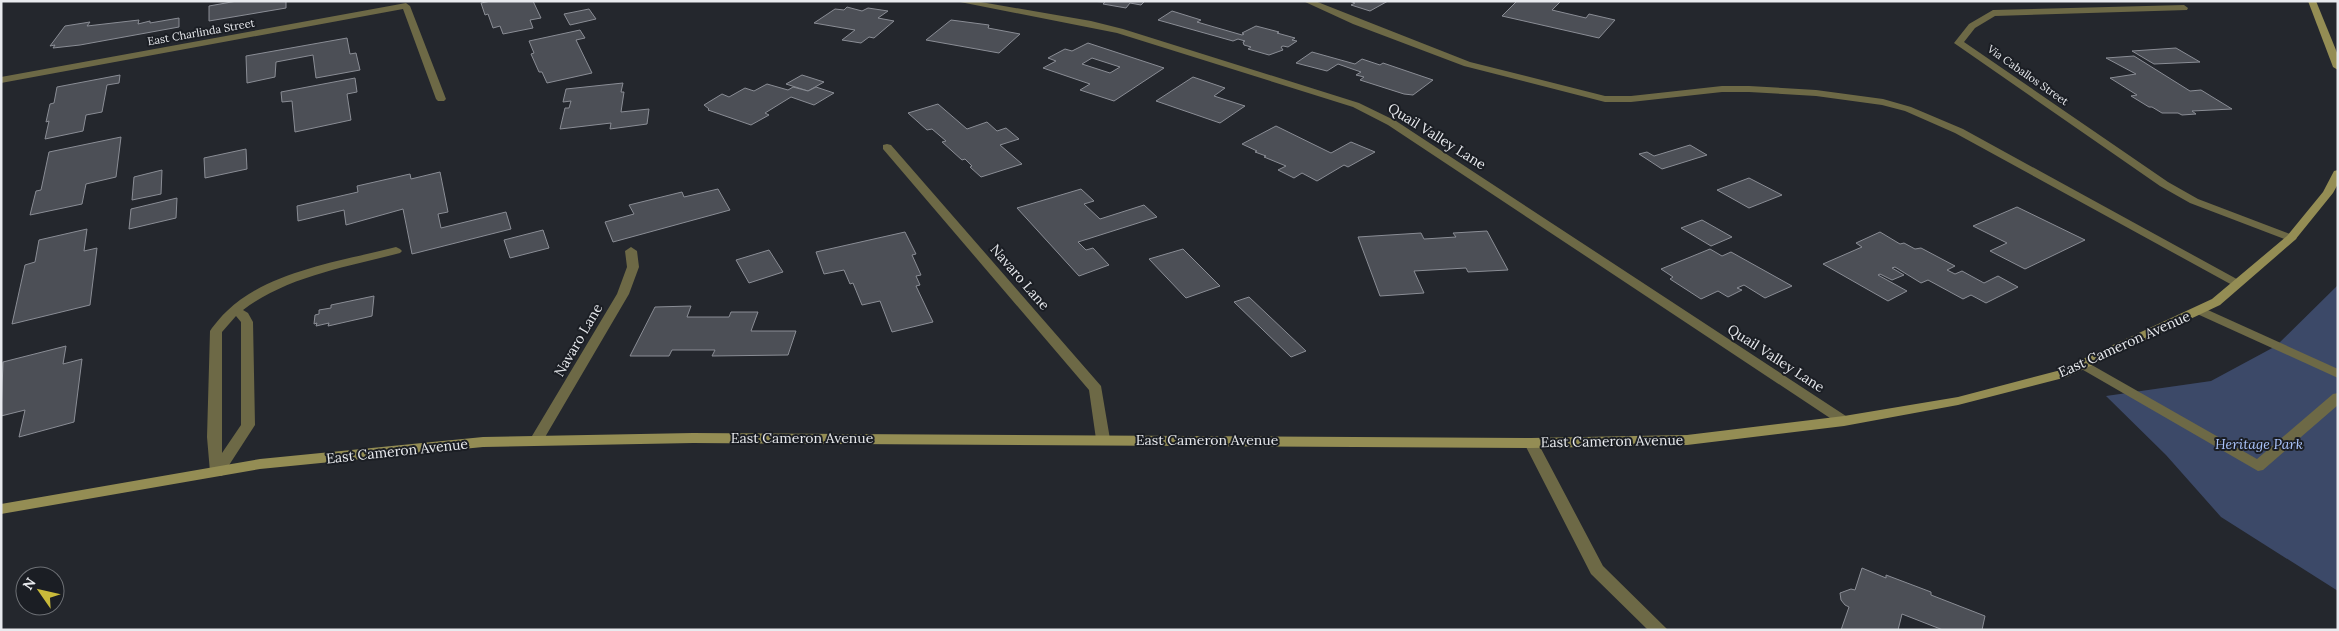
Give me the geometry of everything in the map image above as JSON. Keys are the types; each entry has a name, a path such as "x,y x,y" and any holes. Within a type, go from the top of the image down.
{"main road":[{"path":"2312,1 2338,67"},
{"name":"East Cameron Avenue","path":"1,509 260,464 483,442 693,438 1531,443 1687,440 1844,421 1958,401 2062,374 2216,302 2291,238 2328,193 2338,173"}],"street":[{"name":"Quail Valley Lane","path":"959,1 1091,24 1120,31 1356,105 1392,124 1844,421"},
{"path":"1307,1 1356,22 1467,64 1605,99 1631,99 1722,89 1749,89 1816,93 1883,102 1908,109 1959,130 2238,283"},
{"name":"East Charlinda Street","path":"1,80 406,6 441,99"},
{"name":"Via Caballos Street","path":"2184,8 1993,14 1972,26 1959,43 2164,184 2194,201 2291,238"},
{"name":"Navaro Lane","path":"887,147 1096,389 1103,440"},
{"path":"217,472 214,437 216,331 222,321 264,290 282,282 396,251"},
{"name":"Navaro Lane","path":"536,441 623,294 633,267 631,251"},
{"path":"217,472 248,425 247,322 244,316 235,310"},
{"path":"2199,310 2338,374"},
{"path":"2083,364 2258,466 2338,397"},
{"path":"1531,443 1597,570 1645,619 1660,630"}],"green space":[{"name":"Heritage Park","path":"2338,285 2338,591 2221,517 2166,455 2106,396 2211,381 2276,346"}],"building":[{"path":"237,1 286,1 286,8 209,21 209,6"},
{"path":"491,1 533,1 541,18 530,20 533,28 503,34 500,26 493,28 488,14 485,15 481,3"},
{"path":"1089,1 1145,1 1141,5 1130,3 1126,8 1103,4 1105,2"},
{"path":"1349,1 1388,1 1370,11 1351,5 1355,3"},
{"path":"1517,1 1561,1 1552,10 1586,18 1589,14 1615,20 1599,38 1502,16"},
{"path":"847,7 862,11 868,8 888,11 878,18 894,21 874,38 869,37 861,43 842,40 855,30 814,23 835,9 844,10"},
{"path":"589,9 596,19 570,25 564,14"},
{"path":"1172,11 1201,20 1197,22 1242,35 1244,34 1242,33 1256,26 1279,32 1277,33 1295,38 1292,40 1297,41 1288,47 1281,47 1283,50 1269,55 1248,49 1251,47 1244,45 1243,42 1245,41 1238,39 1233,41 1158,20"},
{"path":"179,18 179,27 80,45 53,48 55,45 50,46 65,26 90,22 87,26 139,20 138,24"},
{"path":"951,20 989,25 988,28 1020,34 999,53 926,40"},
{"path":"580,30 585,38 576,40 592,73 547,83 542,72 539,72 531,54 534,53 529,41"},
{"path":"347,38 350,54 356,53 360,70 316,78 313,55 276,62 275,77 247,83 246,56"},
{"path":"1088,43 1164,68 1114,101 1080,90 1090,84 1043,68 1056,61 1048,58 1065,49 1072,51","holes":["1092,58 1120,67 1110,73 1082,64"]},
{"path":"2176,48 2200,62 2154,64 2132,51"},
{"path":"1312,52 1355,64 1362,59 1380,65 1383,63 1433,80 1413,95 1404,94 1360,80 1364,77 1356,75 1361,72 1338,64 1327,71 1296,63"},
{"path":"2134,56 2190,91 2201,90 2232,109 2192,111 2196,114 2182,115 2178,113 2162,113 2149,107 2131,96 2137,95 2110,78 2136,74 2106,58"},
{"path":"120,75 119,83 107,85 102,112 86,115 83,131 45,139 50,104 54,103 57,87"},
{"path":"802,75 824,82 808,91 786,84"},
{"path":"1193,77 1225,88 1214,96 1245,106 1220,123 1156,101"},
{"path":"355,78 357,92 347,94 351,120 295,132 292,101 282,102 281,92"},
{"path":"623,83 621,92 624,92 621,112 649,109 647,124 610,129 611,123 560,129 565,108 569,108 571,101 563,102 566,89"},
{"path":"767,84 788,90 793,87 808,91 816,87 834,93 814,105 791,97 765,113 769,115 751,125 708,110 704,105 722,94 729,97 745,88 754,91"},
{"path":"938,104 967,129 987,122 997,131 1006,128 1019,139 1000,145 1022,164 981,177 970,167 972,166 965,159 962,160 942,142 946,141 932,129 927,130 908,113"},
{"path":"1276,126 1331,153 1351,142 1375,152 1348,167 1344,165 1317,181 1302,173 1294,178 1278,170 1286,166 1264,157 1266,156 1242,144"},
{"path":"121,137 116,177 86,184 82,204 30,215 36,191 41,190 49,152"},
{"path":"1690,145 1707,155 1662,169 1639,154 1647,152 1654,156"},
{"path":"246,149 247,169 205,178 204,158"},
{"path":"162,170 161,194 132,200 134,177"},
{"path":"440,172 448,212 438,214 441,228 506,212 511,229 412,254 403,209 346,225 344,210 298,221 297,206 358,192 357,186 410,174 411,179"},
{"path":"1749,178 1782,195 1749,208 1717,190"},
{"path":"718,189 730,210 613,242 605,222 634,214 629,205 682,192 684,197"},
{"path":"1081,189 1094,201 1084,204 1100,219 1144,205 1157,217 1078,242 1086,250 1093,248 1109,265 1079,276 1017,208"},
{"path":"177,198 176,218 129,229 131,209"},
{"path":"2017,207 2085,240 2025,269 1990,251 2007,243 1973,226"},
{"path":"1702,220 1732,237 1711,246 1681,228"},
{"path":"87,229 84,251 97,248 90,305 12,324 25,265 35,262 39,240"},
{"path":"543,230 549,248 510,258 504,240"},
{"path":"1487,231 1508,270 1468,272 1466,268 1414,271 1424,293 1380,296 1358,237 1421,233 1424,239 1456,237 1453,233"},
{"path":"905,232 916,254 912,255 921,275 916,276 920,285 916,286 933,322 892,332 880,301 862,305 853,283 850,284 844,270 824,274 816,252"},
{"path":"1880,232 1900,244 1904,243 1915,249 1921,248 1955,266 1947,270 1955,274 1962,271 1984,283 1998,276 2018,287 1986,303 1971,295 1963,299 1928,280 1921,283 1895,267 1892,268 1904,275 1892,280 1880,274 1878,275 1907,291 1888,301 1823,264 1862,247 1856,243"},
{"path":"1183,249 1220,286 1186,298 1149,259"},
{"path":"1710,249 1722,256 1731,252 1792,286 1765,298 1744,285 1737,288 1742,290 1728,297 1718,291 1701,299 1670,279 1673,277 1661,269"},
{"path":"769,250 783,272 749,283 736,260"},
{"path":"374,296 372,316 328,326 329,323 316,326 317,323 314,324 315,315 319,314 319,310 331,308 331,305"},
{"path":"1249,297 1306,351 1291,357 1234,302"},
{"path":"691,306 687,317 729,317 731,312 758,312 751,331 796,331 788,355 712,356 715,350 672,350 669,356 630,356 655,307"},
{"path":"66,346 63,364 82,359 74,422 19,437 25,410 1,416 3,362"},
{"path":"1862,568 1886,578 1886,575 1931,592 1931,595 1985,616 1982,630 1943,630 1902,614 1898,630 1841,630 1849,607 1841,600 1840,593 1851,589 1855,590"}]}
